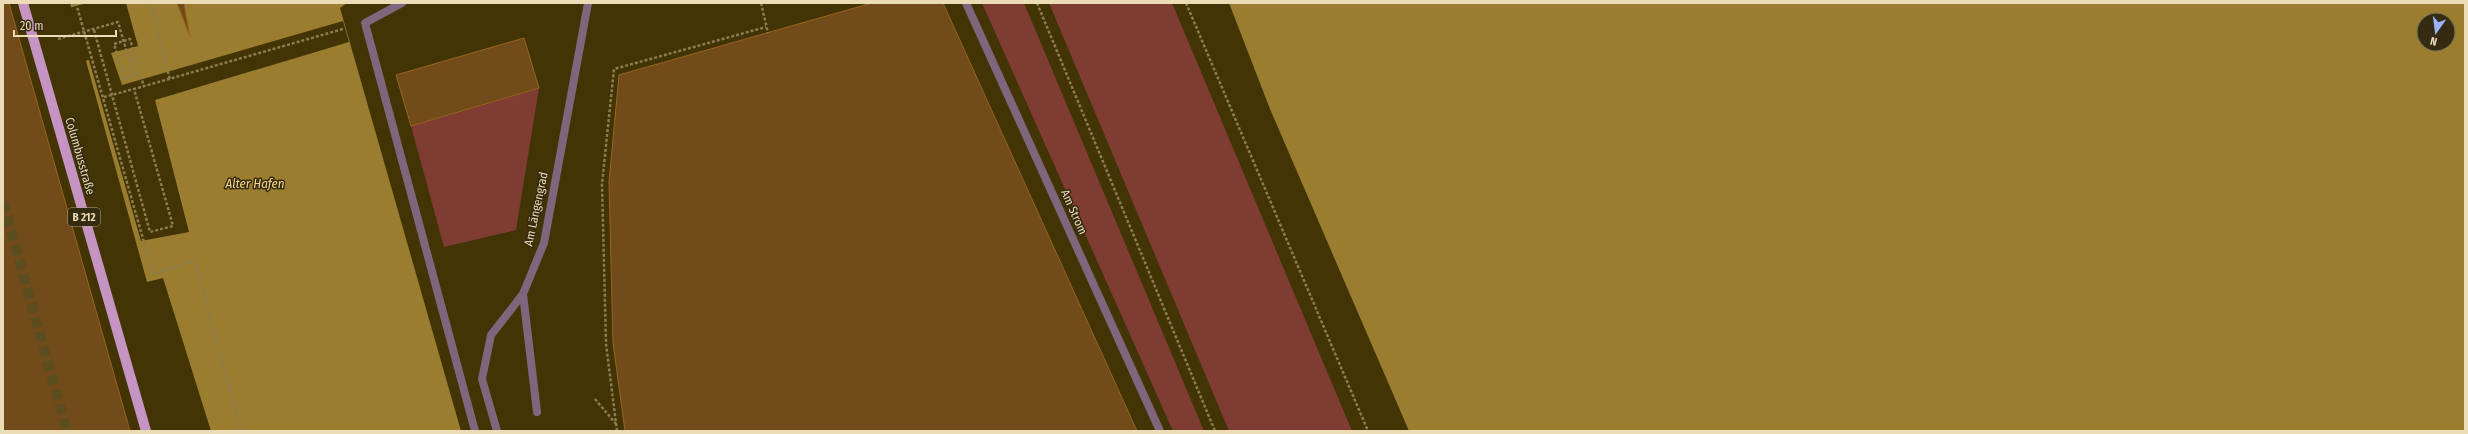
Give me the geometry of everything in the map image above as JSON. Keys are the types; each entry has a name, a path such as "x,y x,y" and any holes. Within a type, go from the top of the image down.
{"main road":[{"name":"Columbusstraße","path":"22,3 146,431"}],"street":[{"path":"402,3 365,23 475,431"},
{"name":"Am Längengrad","path":"497,431 482,379 491,335 523,294 544,243 588,3"},
{"name":"Am Strom","path":"966,3 1160,431"},
{"path":"523,294 537,412"}],"path":[{"path":"76,3 104,97 153,274 195,260 241,431"},
{"path":"151,3 170,80"},
{"path":"761,3 768,33"},
{"path":"1038,3 1215,431"},
{"path":"1186,3 1368,431"},
{"path":"51,41 118,22 122,37 125,45 134,76 125,79 114,44 119,42 125,41 130,39 144,87"},
{"path":"104,97 170,80 365,23"},
{"path":"617,431 606,344 602,184 614,69 766,27"},
{"path":"94,30 150,232 173,226 134,89"},
{"path":"595,399 616,424"}],"shaded area":[{"path":"982,3 1024,3 1204,431 1173,431"},
{"path":"1049,3 1172,3 1352,431 1229,431"},
{"path":"539,88 516,230 444,247 411,126"}],"water":[{"name":"Alter Hafen","path":"70,3 347,3 340,8 461,431 211,431 163,278 147,282"},
{"path":"1229,3 2465,3 2465,431 1409,431 1270,109"}],"pier":[{"path":"87,3 126,3 138,46 111,53 122,85 343,21 349,42 155,100 189,232 141,241 89,60 83,61 69,8"}],"building":[{"path":"3,3 9,3 130,431 3,431"},
{"path":"177,3 184,3 190,37"},
{"path":"872,3 943,3 1137,431 625,431 613,343 609,182 619,75"},
{"path":"524,38 539,88 411,126 396,75"}],"tunnel":[{"path":"3,202 67,431"}]}
